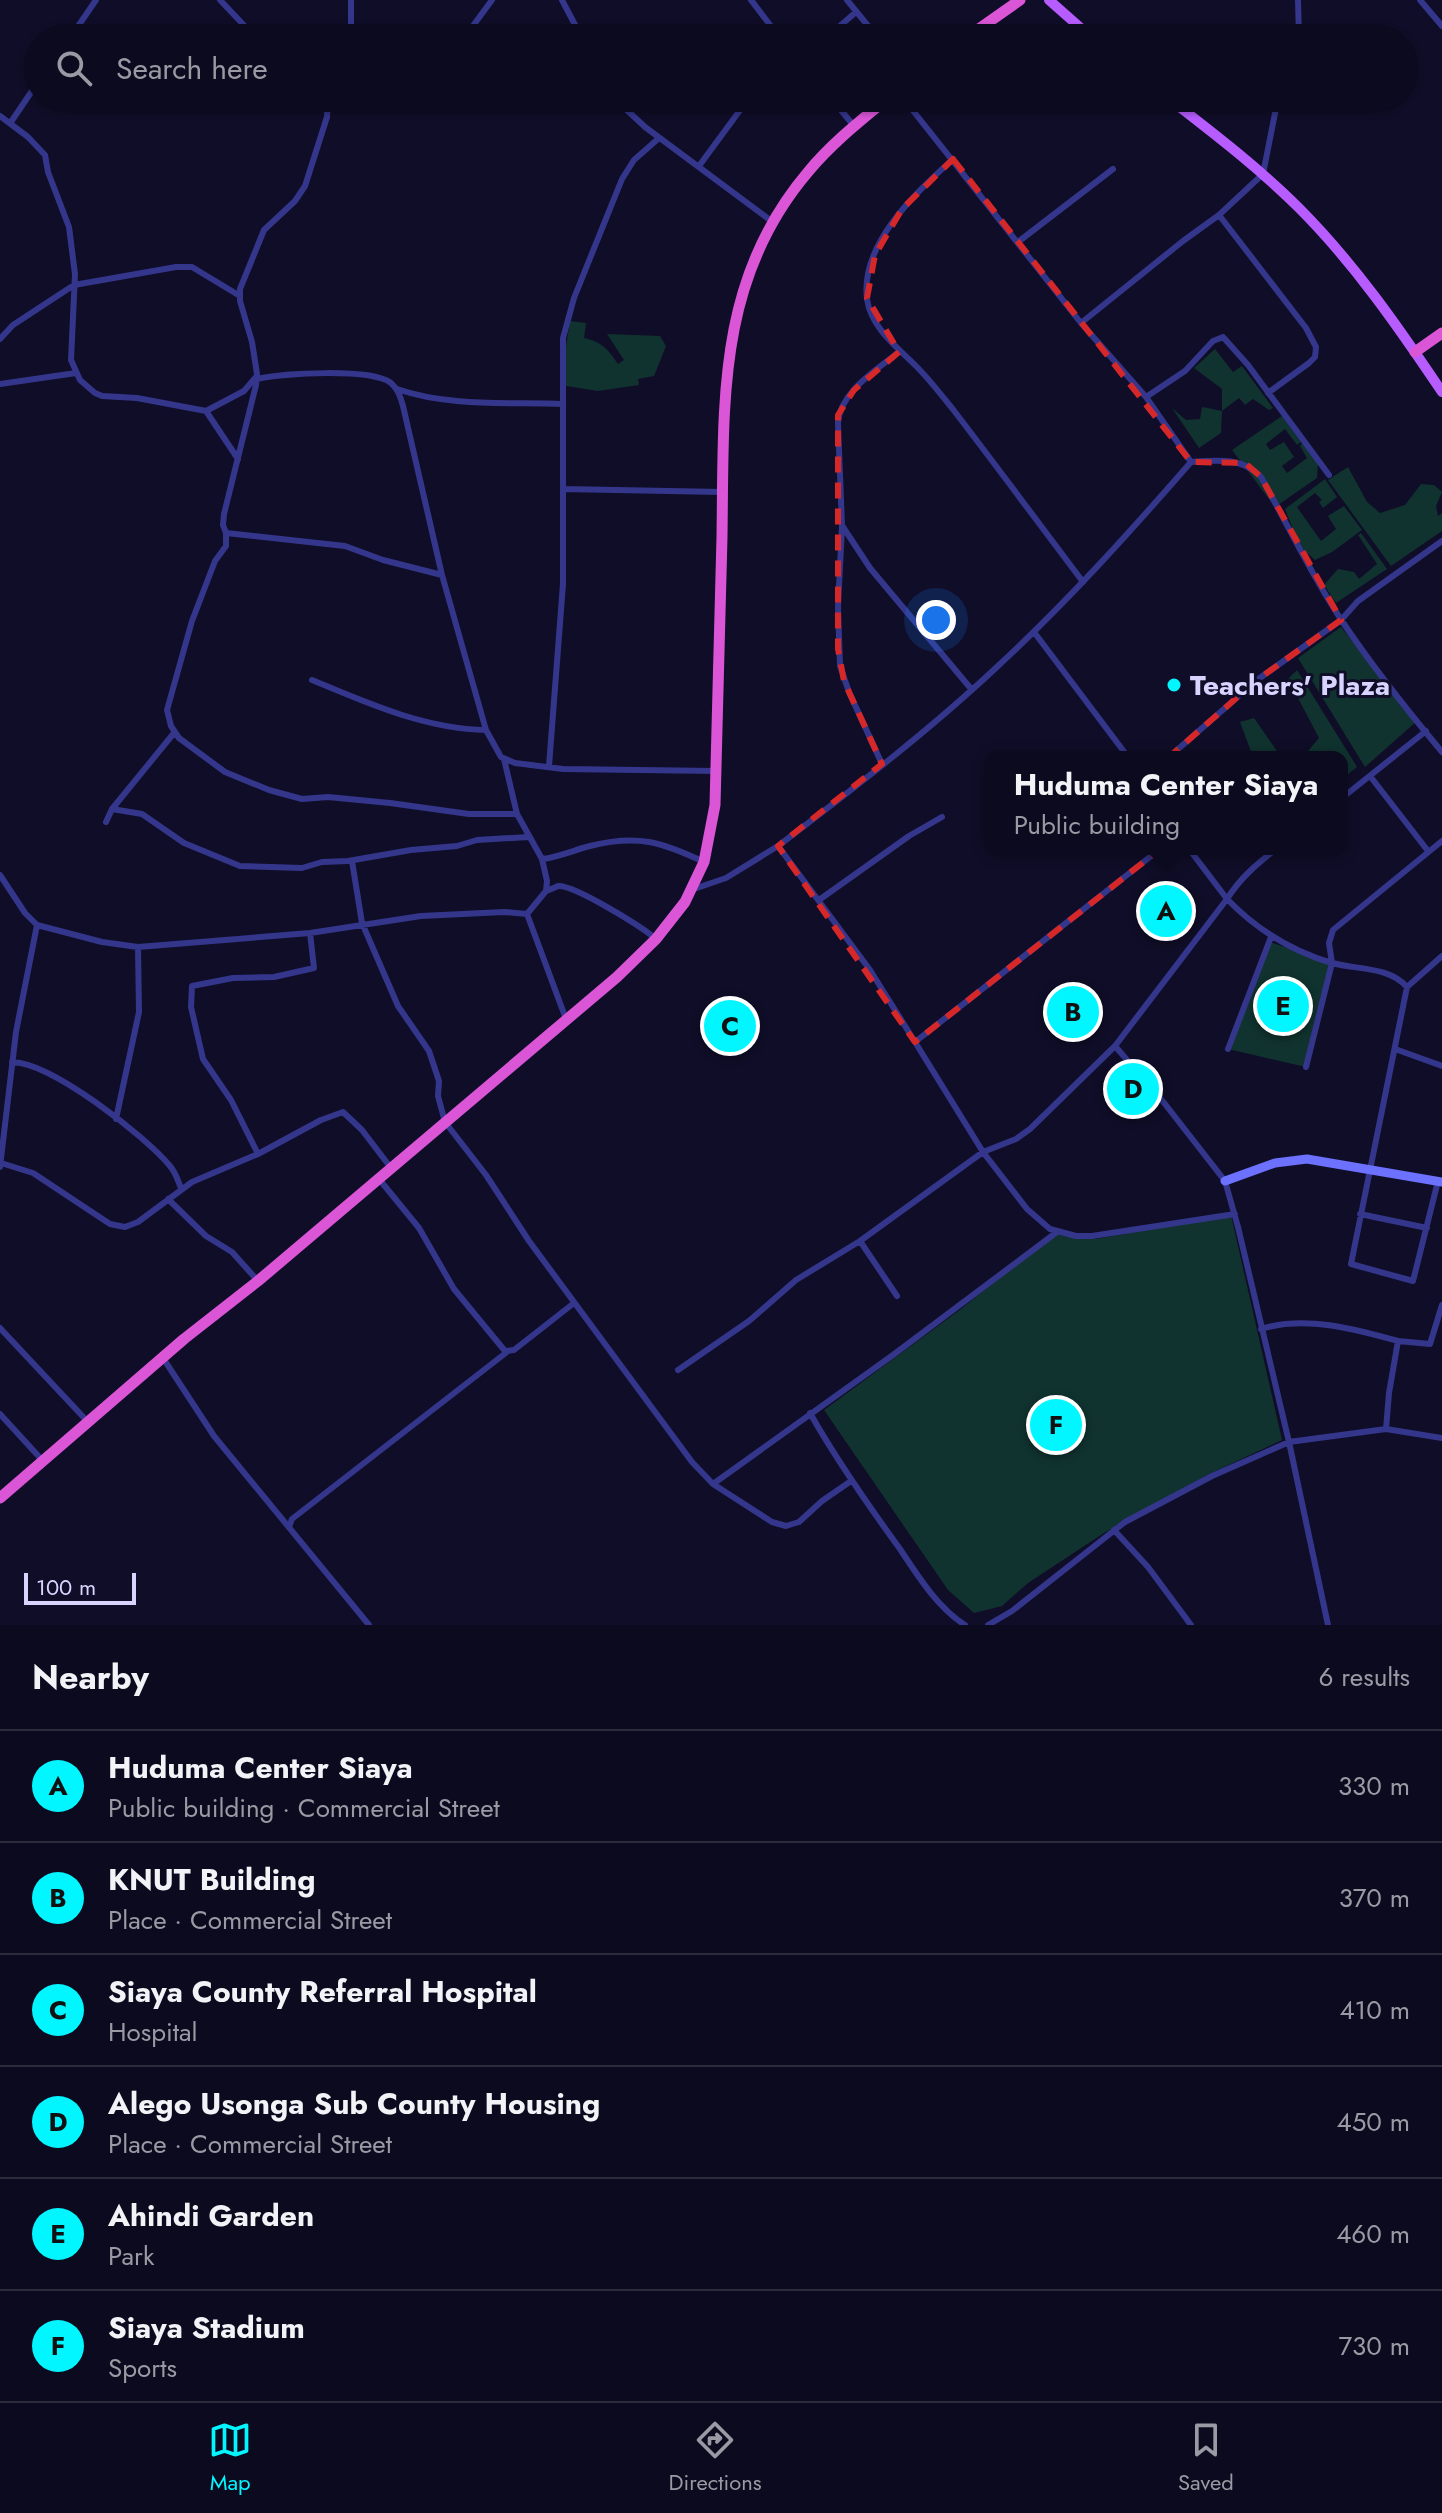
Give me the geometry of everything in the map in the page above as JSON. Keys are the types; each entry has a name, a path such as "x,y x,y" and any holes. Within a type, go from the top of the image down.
{"highway":[{"path":"986,24 1020,0"},
{"path":"0,1498 617,977 678,914 704,862 713,820 725,402 732,331 750,271 774,223 805,174 871,112"},
{"path":"1415,352 1442,333"}],"main road":[{"path":"1049,0 1076,24"},
{"path":"1186,112 1263,174 1296,205 1335,248 1442,392"},
{"path":"1225,1181 1292,1159 1369,1168 1440,1182"}],"street":[{"path":"80,24 96,0"},
{"path":"220,0 243,24"},
{"path":"351,0 351,24"},
{"path":"474,24 492,0"},
{"path":"562,0 575,24"},
{"path":"751,0 769,24"},
{"path":"847,0 866,24"},
{"path":"1298,0 1299,24"},
{"path":"1420,0 1442,26"},
{"path":"842,24 856,12"},
{"path":"11,122 24,103"},
{"path":"327,112 305,186 295,201 264,230 240,289 257,377 224,514 226,546 215,561 192,621 167,710 174,733 225,772 283,795 302,799 328,797 390,803 469,814 517,814"},
{"path":"630,112 659,138 774,223"},
{"path":"699,166 739,112"},
{"path":"842,112 854,126"},
{"path":"914,112 1081,323 1146,397 1191,462"},
{"path":"1081,323 1219,215 1263,174 1275,112"},
{"path":"0,116 40,147 45,155 48,172 72,237 71,360 76,373 88,388 102,396 137,398 206,411 244,391 257,377 336,374 382,379 397,389 420,397 469,402 562,404"},
{"path":"549,766 563,584 563,338 574,298 628,168 659,138"},
{"path":"953,159 914,195 892,222 875,255 870,273 867,298 870,309 875,321 956,413 1083,582"},
{"path":"1018,242 1113,169"},
{"path":"1219,215 1306,328 1317,351 1309,363 1268,393"},
{"path":"0,339 13,325 74,285 186,266 240,296"},
{"path":"1146,397 1185,371 1213,341 1223,337 1329,475"},
{"path":"882,764 840,666 838,607 842,526 838,415 854,390 900,351"},
{"path":"0,384 76,373"},
{"path":"397,389 442,575 486,730 493,746 504,759 517,814 542,859 546,891"},
{"path":"206,411 238,459"},
{"path":"691,890 726,878 778,846 972,690 1083,582 1191,462 1232,461 1252,468 1261,477 1341,620 1442,752"},
{"path":"563,489 722,492"},
{"path":"842,526 870,568 972,690"},
{"path":"226,533 345,546 383,560 442,575"},
{"path":"1176,751 1257,680 1341,620 1358,601 1442,541"},
{"path":"1034,632 1123,751"},
{"path":"312,680 408,717 486,730"},
{"path":"1348,793 1426,731"},
{"path":"106,822 112,809 174,733"},
{"path":"504,759 563,769 716,771"},
{"path":"1370,776 1428,851"},
{"path":"112,809 142,814 184,843 240,866 302,868 332,860 352,861 411,850 457,846 477,840 529,837"},
{"path":"819,900 909,836 942,817"},
{"path":"542,859 595,845 638,840 654,841 704,862"},
{"path":"1306,1067 1332,963 1329,943 1333,930 1442,841"},
{"path":"778,846 889,997 983,1152 1040,1222 1057,1232 1092,1236 1235,1214"},
{"path":"915,1042 1152,855"},
{"path":"1194,855 1227,899 1271,937 1332,963 1369,969 1393,977 1407,987"},
{"path":"678,1370 749,1321 796,1280 860,1241 983,1152 1016,1139 1043,1119 1115,1046 1239,880 1268,855"},
{"path":"352,861 362,923 398,1006 429,1051 439,1081 438,1096 445,1122 692,1462 713,1484 772,1522 786,1526 799,1522 851,1481"},
{"path":"0,875 25,913 37,925 89,939 138,947 310,933 362,923 431,916 504,912 527,914"},
{"path":"527,914 546,891 558,886 577,892 631,920 656,939"},
{"path":"527,914 566,1019"},
{"path":"37,925 4,1106 0,1165 33,1173 117,1227 133,1225 202,1176 258,1154 321,1120 343,1112 362,1130 391,1168"},
{"path":"258,1154 231,1100 203,1059 190,991 192,986 215,981 274,977 314,968 310,933"},
{"path":"1228,1049 1271,937"},
{"path":"116,1119 139,1012 138,947"},
{"path":"1440,1182 1413,1281 1351,1264 1407,987 1442,956"},
{"path":"1115,1046 1225,1181 1289,1442 1328,1625"},
{"path":"1395,1049 1442,1066"},
{"path":"12,1062 26,1062 84,1095 169,1164 181,1188"},
{"path":"379,1178 419,1228 454,1289 507,1352"},
{"path":"168,1199 206,1236 232,1252 258,1281"},
{"path":"1360,1214 1427,1228"},
{"path":"713,1484 1027,1257 1057,1232"},
{"path":"860,1241 897,1296"},
{"path":"289,1527 292,1519 574,1303"},
{"path":"1261,1329 1298,1322 1430,1344 1442,1305"},
{"path":"0,1328 88,1422"},
{"path":"1386,1429 1398,1341"},
{"path":"163,1358 214,1436 369,1625"},
{"path":"810,1413 851,1481 921,1579 950,1614 965,1625"},
{"path":"0,1414 43,1461"},
{"path":"988,1625 1012,1611 1114,1530 1203,1481 1289,1442 1386,1429 1442,1438"},
{"path":"1114,1530 1140,1557 1191,1625"}],"highlighted area":[{"path":"953,159 1191,462 1245,463 1261,477 1341,620 1257,680 1144,779 1178,835 915,1042 778,846 882,764 844,681 838,649 838,415 854,390 899,352 867,298 875,255 902,209"}],"green space":[{"path":"570,321 586,323 584,338 604,347 618,364 624,360 607,334 660,336 666,346 654,376 638,379 639,385 598,391 560,385"},
{"path":"1215,349 1233,372 1242,366 1273,408 1269,410 1253,399 1245,405 1239,398 1222,411 1222,389 1194,368"},
{"path":"1202,407 1222,411 1221,433 1199,448 1172,408 1186,420 1200,419"},
{"path":"1282,416 1301,442 1297,445 1285,429 1266,444 1270,450 1284,442 1294,457 1282,466 1287,473 1307,458 1300,446 1302,443 1318,463 1317,478 1275,507 1232,450"},
{"path":"1348,467 1367,502 1380,513 1405,505 1421,484 1434,485 1442,492 1436,506 1438,516 1442,513 1442,531 1391,566 1328,480"},
{"path":"1325,479 1337,497 1323,508 1319,502 1322,500 1315,493 1297,507 1321,541 1336,529 1328,516 1344,506 1362,530 1332,552 1315,560 1300,547 1285,509"},
{"path":"1361,533 1387,569 1336,603 1324,585 1338,569 1354,572 1359,579 1377,564 1358,535"},
{"path":"1341,627 1417,721 1365,767 1298,658"},
{"path":"1297,670 1347,751 1308,751 1319,738 1288,679"},
{"path":"1254,718 1277,751 1251,751 1240,722"},
{"path":"1348,752 1357,767 1348,774"},
{"path":"1270,942 1332,963 1306,1067 1228,1049"},
{"path":"1231,1215 1282,1440 1205,1476 1104,1533 1028,1583 1002,1606 974,1613 948,1590 824,1410 961,1309 1057,1232 1096,1239"}],"place":[{"name":"Teachers' Plaza","path":"1174,685"},
{"name":"Huduma Center Siaya","path":"1166,911"},
{"name":"Ahindi Garden","path":"1283,1006"},
{"name":"KNUT Building","path":"1073,1012"},
{"name":"Siaya County Referral Hospital","path":"730,1026"},
{"name":"Alego Usonga Sub County Housing","path":"1133,1089"},
{"name":"Siaya Stadium","path":"1056,1425"}]}
